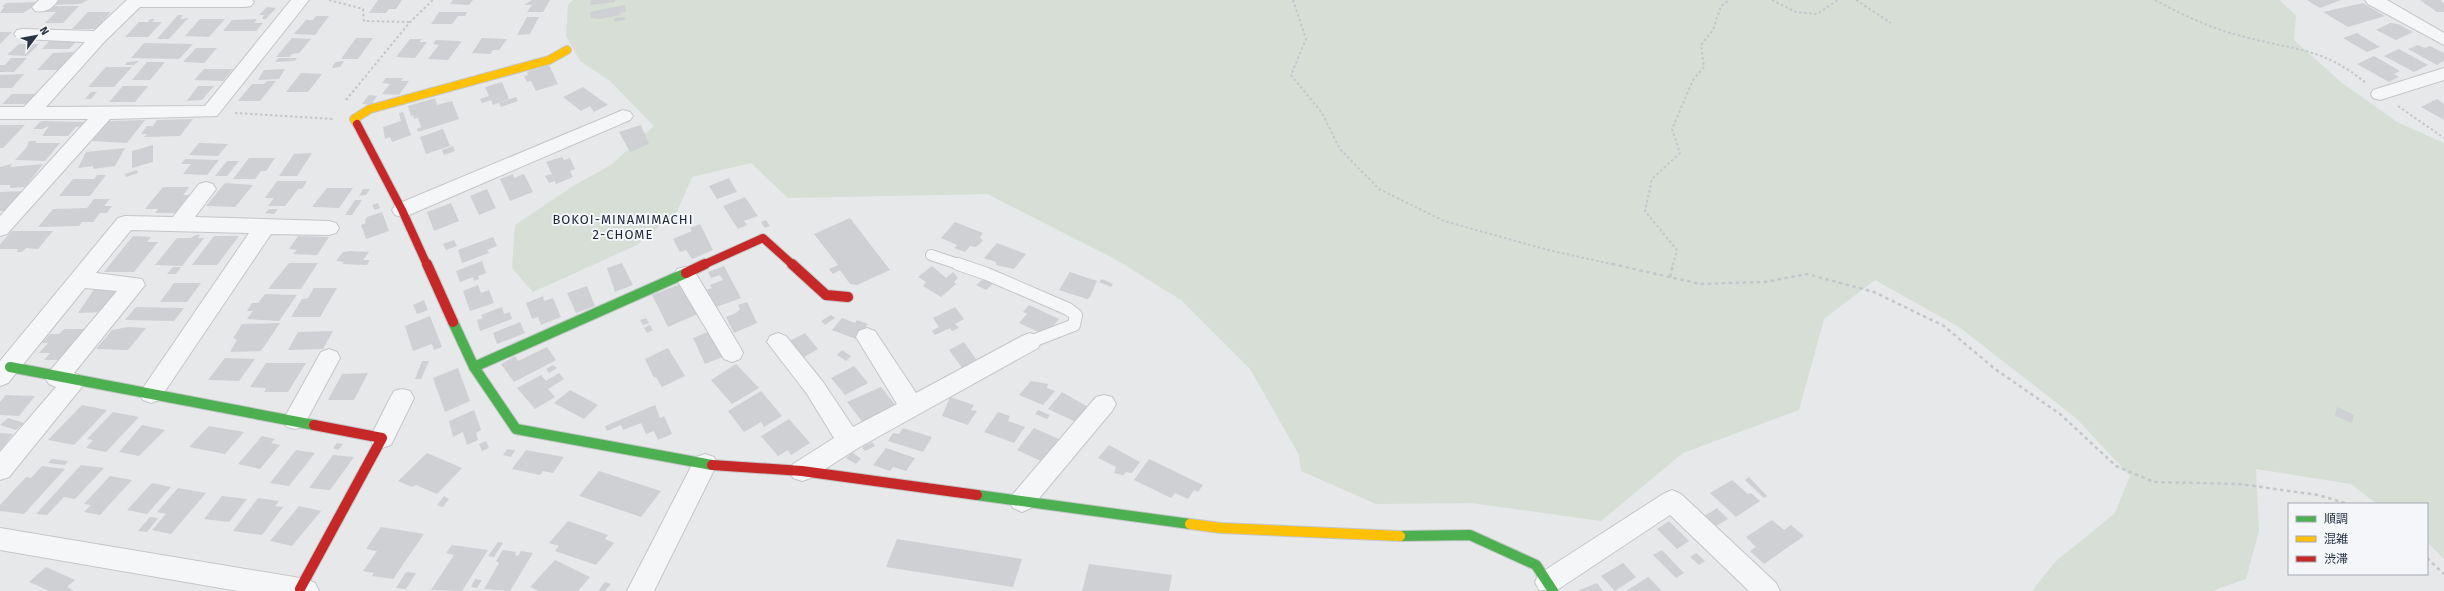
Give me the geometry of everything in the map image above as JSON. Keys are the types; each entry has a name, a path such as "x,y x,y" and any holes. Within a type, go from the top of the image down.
{"street":[{"path":"0,113 210,112 300,0"},
{"path":"2374,0 2444,40"},
{"path":"29,113 99,37 136,1 246,2"},
{"path":"23,34 99,37"},
{"path":"567,50 549,60 370,109 354,119 402,210 474,367 516,429 706,464 802,471 1221,528 1408,536 1470,535 1536,565 1551,587 1672,501 1767,591"},
{"path":"2380,94 2444,74"},
{"path":"0,230 104,113"},
{"path":"402,210 623,116"},
{"path":"179,224 206,189"},
{"path":"5,372 78,279 125,223 264,228 329,228"},
{"path":"151,394 264,228"},
{"path":"474,367 595,312 685,275 763,238 826,295 848,297"},
{"path":"685,275 732,353"},
{"path":"0,470 134,285 78,279"},
{"path":"867,338 911,406"},
{"path":"778,342 815,388 849,441"},
{"path":"802,471 849,441 1030,342"},
{"path":"295,420 329,358"},
{"path":"5,372 151,394 295,420 382,438"},
{"path":"0,539 304,591 402,398"},
{"path":"1022,501 1104,404"},
{"path":"640,591 706,464"}],"lane":[{"path":"930,255 987,274 1068,309 1076,315 1074,325 1030,342"}],"path":[{"path":"329,0 363,10 364,21 410,22"},
{"path":"346,100 410,22 433,0"},
{"path":"1293,0 1306,39 1291,74 1322,112 1340,149 1379,189 1444,221 1548,250 1700,284 1765,282 1807,274 1874,292 1944,326 1995,369 2060,414 2116,466 2154,482 2239,484 2318,495 2345,503"},
{"path":"1670,277 1677,250 1645,211 1652,180 1680,154 1672,129 1693,80 1704,68 1701,45 1712,30 1721,6 1729,0"},
{"path":"1772,0 1796,12 1817,14 1838,0"},
{"path":"1831,0 1834,3"},
{"path":"1856,0 1891,23"},
{"path":"2155,0 2173,11 2221,30 2258,40 2319,53 2340,63 2380,94 2444,138"},
{"path":"210,112 354,119"},
{"path":"331,119 336,113"},
{"path":"2428,559 2444,574"}],"shaded area":[{"path":"573,0 2279,0 2296,15 2294,40 2342,83 2397,122 2444,143 2444,559 2428,543 2428,503 2376,503 2351,484 2256,469 2259,531 2246,579 2212,591 2032,591 2055,562 2115,513 2130,476 2076,418 1959,327 1875,280 1824,319 1799,410 1683,453 1601,521 1471,503 1376,504 1301,471 1299,455 1250,369 1181,300 1115,259 987,194 788,198 751,163 692,177 677,212 637,245 533,292 512,268 515,225 573,186 611,165 654,126 610,81 580,61 566,36 568,5"}],"building":[{"path":"56,0 88,0 80,4 52,5"},
{"path":"378,0 402,0 396,9 389,9 386,13 369,13"},
{"path":"453,0 473,0 469,5 450,4"},
{"path":"532,0 550,0 543,12 527,12 532,5 524,5"},
{"path":"591,0 615,0 615,2 590,5"},
{"path":"2307,0 2341,0 2320,8"},
{"path":"2420,0 2440,0 2444,3 2444,12 2437,12"},
{"path":"40,2 23,13 0,13 4,7 2,7 6,3"},
{"path":"2363,3 2385,16 2348,27 2323,12"},
{"path":"625,5 626,12 620,13 621,15 600,19 591,18 590,12"},
{"path":"48,6 79,6 63,23 45,23 56,12 42,12"},
{"path":"267,7 276,8 266,19 262,19 264,15 259,15"},
{"path":"88,12 111,12 96,29 72,29"},
{"path":"439,12 467,12 465,16 458,16 452,24 431,24"},
{"path":"178,15 183,15 180,19 188,18 169,39 157,39"},
{"path":"316,16 329,16 315,35 294,34 306,20 313,20"},
{"path":"527,17 539,17 530,34 517,35"},
{"path":"625,17 625,20 614,22 614,18"},
{"path":"150,19 155,19 152,22 162,22 148,37 125,37 139,22 148,22"},
{"path":"200,19 225,19 209,37 185,36"},
{"path":"257,19 254,23 263,23 256,31 223,31 232,20"},
{"path":"2390,23 2398,24 2413,32 2396,40 2376,30"},
{"path":"0,32 12,32 0,44"},
{"path":"2357,33 2380,47 2367,52 2343,38"},
{"path":"292,38 311,39 299,53 292,54 289,57 276,57"},
{"path":"356,38 373,38 358,59 341,59"},
{"path":"482,38 507,39 499,50 493,50 490,54 472,53"},
{"path":"51,39 78,40 69,49 42,49"},
{"path":"410,39 422,39 419,42 427,42 415,58 396,57"},
{"path":"436,40 462,41 448,60 428,59 439,45 433,44"},
{"path":"144,43 193,44 179,59 131,58"},
{"path":"19,44 39,44 27,56 7,55"},
{"path":"2418,45 2425,48 2430,46 2444,53 2444,61 2437,65 2408,49"},
{"path":"196,48 217,48 204,63 183,62"},
{"path":"2399,49 2428,65 2414,72 2384,56"},
{"path":"74,52 58,70 37,70 53,53"},
{"path":"2374,56 2400,71 2394,74 2399,77 2389,82 2357,64"},
{"path":"11,58 27,58 14,72 0,72 0,65 5,65"},
{"path":"278,58 297,58 295,61 275,62"},
{"path":"139,61 134,65 125,65 127,62"},
{"path":"344,61 340,67 332,68 335,62"},
{"path":"147,62 165,62 150,80 132,80"},
{"path":"549,65 558,84 536,91 531,81 527,82 524,76 528,75 527,72"},
{"path":"106,67 132,67 114,87 88,87"},
{"path":"204,69 233,69 223,81 194,80"},
{"path":"285,69 279,79 258,80 264,70"},
{"path":"301,73 322,74 308,92 286,92"},
{"path":"24,74 12,88 0,88 0,75"},
{"path":"386,78 403,78 401,81 409,81 399,95 382,94 390,84 382,83"},
{"path":"267,81 276,81 260,101 238,101 252,84 264,84"},
{"path":"502,82 509,99 493,105 491,100 482,103 480,99 489,96 485,87"},
{"path":"123,86 148,86 135,102 109,102"},
{"path":"198,86 214,86 202,100 187,101"},
{"path":"583,87 608,105 594,112 590,106 581,111 563,97"},
{"path":"91,92 97,92 91,99 85,99"},
{"path":"12,94 36,94 26,104 2,104"},
{"path":"369,95 377,96 371,105 362,104"},
{"path":"516,97 518,101 501,107 499,103"},
{"path":"435,98 437,105 452,101 459,119 418,132 417,129 421,127 418,118 414,119 413,115 411,116 408,106"},
{"path":"2437,99 2444,104 2444,120 2421,107"},
{"path":"403,112 411,135 392,142 390,137 385,139 383,127 401,121 399,113"},
{"path":"193,119 180,136 144,137 147,134 141,134 147,126 153,126 157,120"},
{"path":"145,120 127,143 92,141 109,121"},
{"path":"41,121 86,122 82,126 76,127 68,136 42,136 49,126 42,129 33,129"},
{"path":"0,125 25,125 3,148 0,148"},
{"path":"641,125 649,144 630,152 619,132"},
{"path":"443,129 450,146 426,154 420,137"},
{"path":"29,141 36,141 36,143 60,143 45,161 15,160 27,147"},
{"path":"199,143 228,144 218,156 189,155"},
{"path":"153,145 153,162 132,168 132,151"},
{"path":"453,146 455,151 444,155 442,150"},
{"path":"125,148 115,166 93,169 93,166 78,168 86,152"},
{"path":"312,153 297,176 279,176 294,154"},
{"path":"562,157 564,160 570,158 575,169 570,171 573,177 556,184 555,181 549,183 545,176 552,174 546,162"},
{"path":"249,158 275,158 266,171 261,171 255,179 233,179"},
{"path":"185,159 219,160 207,175 183,174 191,164 181,164"},
{"path":"227,161 239,161 227,176 215,176"},
{"path":"12,164 10,167 43,164 25,187 10,188 10,185 0,185 0,167"},
{"path":"137,170 138,173 126,177 125,174"},
{"path":"513,174 514,178 524,174 533,192 510,201 500,179"},
{"path":"97,175 106,175 90,196 59,196 73,179 94,179"},
{"path":"729,178 737,192 717,199 709,186"},
{"path":"277,181 307,181 302,189 298,189 285,206 268,206 274,198 265,198"},
{"path":"225,183 253,185 235,207 206,206"},
{"path":"163,187 189,187 183,195 189,195 175,213 155,213 158,209 145,209"},
{"path":"327,188 353,188 339,208 312,207"},
{"path":"363,189 370,189 366,195 359,196"},
{"path":"487,189 496,208 479,215 470,196"},
{"path":"24,191 7,211 0,211 0,192"},
{"path":"745,197 758,216 744,221 747,225 738,229 723,206"},
{"path":"94,199 110,199 104,206 112,206 107,213 100,213 93,222 82,222 79,226 38,227 53,209 87,208"},
{"path":"355,200 362,200 352,215 345,215"},
{"path":"378,203 380,208 375,210 372,205"},
{"path":"451,203 459,221 434,231 427,212"},
{"path":"269,209 278,209 274,214 265,213"},
{"path":"382,212 389,231 366,239 361,225 366,223 365,220 367,217"},
{"path":"850,218 890,270 857,285 850,284 840,270 833,274 829,269 838,265 814,234"},
{"path":"766,220 770,226 765,228 761,222"},
{"path":"955,222 983,233 980,237 983,241 976,247 970,246 965,252 954,248 957,245 941,238"},
{"path":"700,224 713,250 692,259 686,250 680,252 673,239 692,231 690,228"},
{"path":"12,231 53,231 38,249 26,248 22,252 17,252 18,249 0,249 0,244"},
{"path":"195,235 200,235 198,238 204,238 182,266 155,265 177,238 191,238"},
{"path":"133,236 151,237 147,242 158,242 134,272 104,272"},
{"path":"214,236 239,236 217,265 192,265"},
{"path":"298,236 329,237 317,255 293,254 297,250 289,249"},
{"path":"493,237 497,246 487,250 489,253 462,263 458,250"},
{"path":"454,240 457,246 446,250 443,244"},
{"path":"997,243 1026,254 1014,269 996,265 996,262 984,258"},
{"path":"343,252 369,252 363,260 370,260 367,265 342,264 344,262 336,261"},
{"path":"482,261 486,273 478,276 479,279 474,281 473,277 460,282 456,271"},
{"path":"289,263 318,263 301,289 268,289"},
{"path":"622,263 633,285 615,292 607,268"},
{"path":"724,266 741,298 711,309 703,291 712,288 710,285 723,280 720,275 711,278 708,272"},
{"path":"932,266 946,278 953,272 958,278 954,282 956,284 941,297 923,286 926,282 918,277"},
{"path":"173,267 181,267 176,274 167,274"},
{"path":"1070,272 1097,281 1090,297 1087,299 1059,290"},
{"path":"983,279 993,284 986,290 976,285"},
{"path":"1102,279 1113,284 1111,287 1099,282"},
{"path":"174,283 201,283 187,302 160,302"},
{"path":"683,283 700,313 668,327 652,295"},
{"path":"478,285 481,293 489,290 494,303 470,311 463,291"},
{"path":"587,286 595,306 576,313 567,293"},
{"path":"121,287 103,312 78,313 95,288"},
{"path":"314,288 337,288 320,317 291,317 302,299 308,298"},
{"path":"265,294 297,295 279,321 247,319 253,311 247,311 252,303 258,303"},
{"path":"543,296 544,301 553,298 561,317 541,325 538,317 532,319 526,303"},
{"path":"424,300 428,310 417,314 413,305"},
{"path":"747,302 757,323 734,333 726,317 736,313 740,309 738,305"},
{"path":"1029,305 1059,319 1045,335 1019,323 1027,314 1023,312"},
{"path":"136,307 184,308 174,321 125,320"},
{"path":"502,307 504,314 510,312 512,319 480,331 477,320 483,318 481,315"},
{"path":"955,307 964,319 955,324 959,328 952,331 950,328 935,335 932,331 939,327 933,318"},
{"path":"831,315 835,318 825,325 821,321"},
{"path":"430,316 442,347 434,350 432,344 413,351 405,326"},
{"path":"646,318 649,323 643,325 640,320"},
{"path":"842,318 855,323 857,320 868,324 856,339 832,330"},
{"path":"520,322 525,333 497,344 493,333"},
{"path":"280,323 261,351 230,352 237,340 233,338 242,324"},
{"path":"650,325 653,330 647,333 644,328"},
{"path":"128,327 146,328 128,350 96,349 112,330"},
{"path":"64,329 89,329 64,360 44,360 50,353 39,353 48,343 42,343 50,334 59,334"},
{"path":"713,330 725,356 705,364 693,338"},
{"path":"333,331 323,349 288,350 298,332"},
{"path":"805,333 818,349 799,360 786,343"},
{"path":"964,342 978,362 963,369 949,350"},
{"path":"547,347 556,360 514,382 501,364 515,356 518,361"},
{"path":"668,348 685,376 662,387 656,377 654,378 645,359"},
{"path":"842,350 851,356 846,361 837,355"},
{"path":"225,358 255,359 239,381 208,380"},
{"path":"422,361 429,361 421,379 415,379"},
{"path":"266,363 306,363 288,392 264,392 266,388 250,387"},
{"path":"736,364 759,388 732,404 711,380"},
{"path":"553,365 557,368 549,373 546,369"},
{"path":"854,366 868,383 845,395 831,378"},
{"path":"458,368 470,401 445,412 433,378"},
{"path":"368,373 354,400 328,400 342,374"},
{"path":"559,373 564,379 548,389 555,397 535,409 517,388 541,375 546,381"},
{"path":"1031,381 1048,384 1047,388 1055,391 1043,405 1019,395"},
{"path":"881,387 896,406 864,424 847,402"},
{"path":"570,390 598,405 584,419 554,403"},
{"path":"761,391 782,416 764,427 761,422 744,432 728,411"},
{"path":"1062,392 1088,407 1076,422 1048,409"},
{"path":"6,395 35,396 19,416 0,415 0,402"},
{"path":"950,397 974,405 971,410 977,411 968,425 942,416"},
{"path":"82,405 107,410 74,445 48,440"},
{"path":"655,405 660,418 664,416 672,434 658,440 654,431 646,434 641,423 623,430 621,425 607,431 605,426"},
{"path":"2337,407 2354,415 2352,423 2335,416"},
{"path":"474,410 481,430 476,433 478,440 467,445 463,432 453,437 449,421"},
{"path":"1038,410 1050,415 1047,419 1035,414"},
{"path":"113,412 139,417 106,452 86,448 93,440 87,439"},
{"path":"998,412 1010,416 1008,421 1025,427 1014,443 984,432"},
{"path":"8,418 24,423 16,430 0,425"},
{"path":"789,419 810,443 791,455 788,450 778,456 761,436"},
{"path":"142,425 165,430 139,456 119,452"},
{"path":"209,426 244,432 225,454 189,447"},
{"path":"903,428 932,437 923,452 888,441 893,433 899,434"},
{"path":"1034,428 1059,439 1043,462 1017,450"},
{"path":"0,433 13,434 0,451"},
{"path":"262,436 275,439 271,443 280,445 260,469 238,464"},
{"path":"486,441 489,448 482,451 479,444"},
{"path":"872,442 875,446 865,451 862,447"},
{"path":"337,443 343,444 338,450 333,448"},
{"path":"1109,445 1140,462 1132,473 1126,472 1123,475 1114,473 1116,467 1098,458"},
{"path":"886,448 915,458 906,471 893,467 890,471 873,465"},
{"path":"507,449 515,450 511,457 503,455"},
{"path":"296,450 315,453 289,486 270,483"},
{"path":"526,450 564,457 553,473 543,471 540,475 512,469"},
{"path":"852,452 861,459 856,464 846,458"},
{"path":"427,453 462,468 437,494 416,485 412,487 398,481"},
{"path":"333,455 354,457 330,490 309,488"},
{"path":"52,459 68,461 65,465 48,463"},
{"path":"1149,459 1203,485 1198,492 1194,490 1188,499 1175,493 1171,498 1134,480"},
{"path":"81,465 104,468 75,499 64,497 47,515 36,514"},
{"path":"42,466 65,469 24,514 0,511 0,505 26,477 31,478"},
{"path":"599,471 661,491 641,517 579,496"},
{"path":"110,476 132,480 100,515 84,512 91,505 84,504"},
{"path":"1749,477 1767,496 1764,498 1745,480"},
{"path":"1732,480 1748,494 1751,493 1760,501 1736,517 1710,493"},
{"path":"152,483 171,487 147,514 127,510"},
{"path":"178,488 206,493 171,534 152,530 166,514 157,512"},
{"path":"222,496 247,499 229,522 204,519"},
{"path":"444,496 449,499 443,507 437,505"},
{"path":"258,498 279,501 275,506 283,507 262,535 233,531"},
{"path":"299,506 321,511 292,546 270,541"},
{"path":"1717,508 1728,519 1714,527 1703,517"},
{"path":"150,517 158,518 147,532 138,531"},
{"path":"1772,520 1784,530 1791,525 1804,536 1764,564 1750,551 1756,547 1746,537"},
{"path":"568,521 608,535 605,539 614,543 596,565 555,551 559,546 549,543"},
{"path":"1669,521 1689,541 1677,549 1657,529"},
{"path":"381,527 424,534 393,579 372,576 374,573 363,571 377,551 366,549"},
{"path":"897,539 1022,559 1013,587 886,567"},
{"path":"498,542 503,543 494,557 488,556"},
{"path":"452,545 488,550 462,591 431,590 454,555 446,553"},
{"path":"503,550 516,552 515,555 518,556 521,551 533,553 510,591 484,589 499,563 496,561"},
{"path":"1662,550 1684,573 1676,578 1653,555"},
{"path":"1696,553 1705,561 1699,565 1690,557"},
{"path":"555,560 590,577 578,591 539,591 530,587"},
{"path":"1623,563 1636,577 1615,591 1601,576"},
{"path":"1089,564 1172,575 1169,591 1082,591"},
{"path":"46,567 75,580 67,587 74,591 49,591 29,582"},
{"path":"406,572 416,573 406,589 396,588"},
{"path":"1648,577 1662,591 1626,591"},
{"path":"475,579 482,580 477,588 471,587"},
{"path":"605,582 611,584 605,591 598,591"},
{"path":"1597,583 1603,591 1577,591"}],"traffic: fast":[{"path":"474,367 686,273"},
{"path":"453,322 474,367 516,429 712,465"},
{"path":"10,367 314,425"},
{"path":"977,495 1190,524"},
{"path":"1400,536 1470,535 1536,565 1553,591"}],"traffic: slow":[{"path":"357,124 354,119 370,109 549,60 567,50"},
{"path":"1190,524 1221,528 1400,536"}],"traffic: jam":[{"path":"357,124 402,210 453,322"},
{"path":"686,273 763,238 826,295 848,297"},
{"path":"300,589 382,438 314,425"},
{"path":"712,465 802,471 977,495"}],"district":[{"name":"BOKOI-MINAMIMACHI 2-CHOME","path":"623,226"}]}
